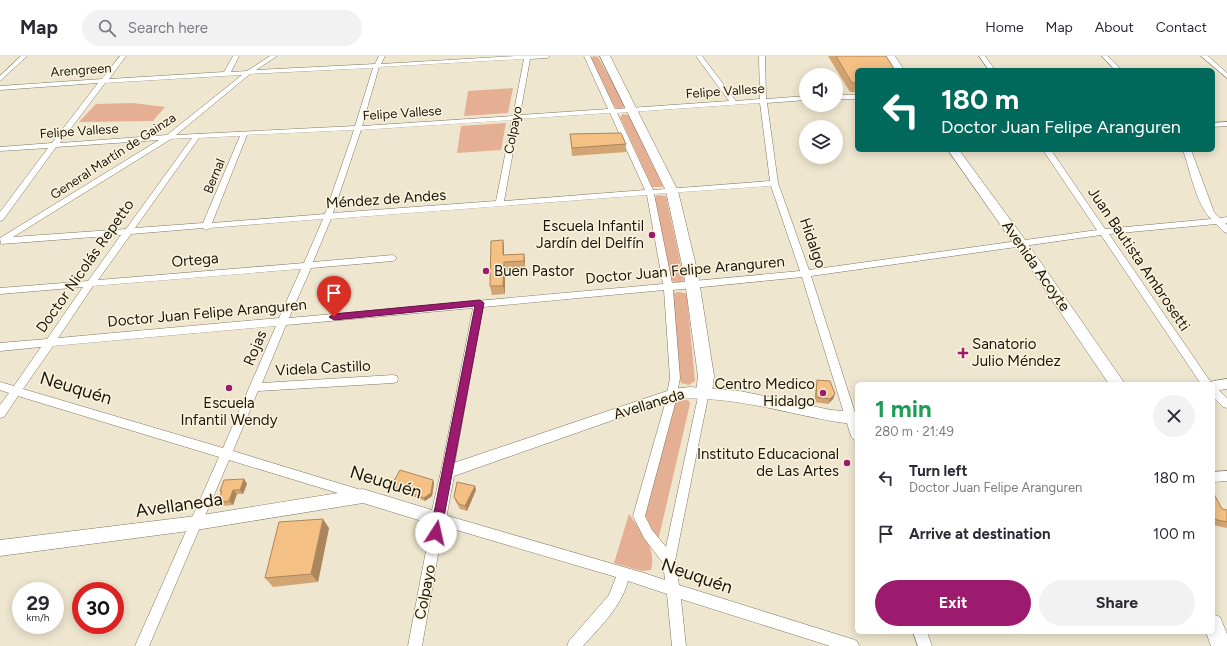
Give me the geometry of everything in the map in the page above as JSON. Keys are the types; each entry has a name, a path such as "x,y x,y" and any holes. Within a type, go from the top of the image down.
{"main road":[{"path":"605,56 672,191 692,285 706,376 704,392"},
{"path":"890,56 898,68"},
{"name":"Avenida Acoyte","path":"954,152 1021,244 1116,382"},
{"path":"1215,630 1221,646"}],"street":[{"path":"0,78 24,56"},
{"path":"0,218 103,80 123,56"},
{"path":"227,73 236,56"},
{"name":"General Martín de Gainza","path":"0,241 170,137 249,72 274,56"},
{"name":"Rojas","path":"142,646 328,217 358,128 376,67 382,56"},
{"path":"428,63 431,56"},
{"name":"Arengreen","path":"0,88 227,73 376,67 467,58 547,56"},
{"path":"587,56 650,192 668,287 675,378 673,394 639,516 648,534 669,561"},
{"path":"699,56 734,103"},
{"name":"Hidalgo","path":"762,56 763,100 774,183 806,273 854,418"},
{"path":"982,56 991,68"},
{"path":"1105,56 1117,68"},
{"path":"1204,56 1227,76"},
{"name":"Colpayo","path":"499,204 528,57"},
{"path":"843,97 855,97"},
{"name":"Felipe Vallese","path":"0,149 170,137 196,137 358,128 799,98"},
{"path":"1215,125 1227,124"},
{"name":"Bernal","path":"206,227 244,134"},
{"name":"Doctor Nicolás Repetto","path":"0,414 91,283 196,137"},
{"name":"Juan Bautista Ambrosetti","path":"1048,152 1205,382"},
{"path":"1188,152 1205,203 1217,221 1227,230"},
{"name":"Méndez de Andes","path":"0,241 127,233 774,183"},
{"name":"Doctor Juan Felipe Aranguren","path":"0,348 480,303 692,285 806,273 1102,232 1227,220"},
{"name":"Ortega","path":"0,290 393,258"},
{"name":"Colpayo","path":"415,646 480,303"},
{"name":"Videla Castillo","path":"255,387 393,379"},
{"path":"1215,386 1227,384"},
{"name":"Neuquén","path":"0,386 674,589 690,596 852,646"},
{"path":"679,646 674,589 669,561 704,392"},
{"name":"Avellaneda","path":"447,472 673,394 704,392 722,393 854,418"},
{"path":"1215,393 1227,404"},
{"path":"1215,477 1227,476"},
{"name":"Avellaneda","path":"0,548 196,523 363,496"},
{"path":"574,646 614,600 619,590 623,574"},
{"path":"921,634 925,646"}],"shaded area":[{"path":"594,56 598,57 625,104 623,108 613,106 590,58"},
{"path":"513,88 508,113 464,116 468,91"},
{"path":"133,103 165,107 153,121 79,122 96,104"},
{"path":"623,114 630,116 663,185 662,187 652,187 620,117"},
{"path":"506,123 501,150 457,153 461,126"},
{"path":"657,195 666,196 684,279 681,283 670,279 655,197"},
{"path":"674,293 685,293 687,296 695,381 689,385 681,383 680,380 671,296"},
{"path":"681,397 689,401 690,404 658,541 645,515 673,401"},
{"path":"629,514 647,540 650,547 652,554 651,570 642,571 614,563"}],"building":[{"path":"836,56 886,56 894,68 855,68 855,83 852,83"},
{"path":"621,133 626,144 572,148 570,134"},
{"path":"503,240 503,255 524,254 524,261 504,262 503,286 490,286 491,241"},
{"name":"Centro Medico Hidalgo","path":"817,380 830,381 835,394 830,399 816,397"},
{"path":"400,470 433,480 431,493 424,498 391,486"},
{"path":"244,479 240,490 233,490 229,501 218,502 224,480"},
{"path":"457,482 475,486 465,506 459,504 454,497"},
{"path":"1215,496 1222,509 1227,510 1227,522 1215,519"},
{"path":"323,519 311,574 265,578 279,522"}],"place":[{"name":"Escuela Infantil Jardín del Delfín","path":"652,235"},
{"name":"Buen Pastor","path":"486,271"},
{"name":"Sanatorio Julio Méndez","path":"963,353"},
{"name":"Escuela Infantil Wendy","path":"229,388"},
{"name":"Centro Medico Hidalgo","path":"823,393"},
{"name":"Instituto Educacional de Las Artes","path":"847,463"}],"route":[{"path":"334,317 480,303 436,533"}]}
